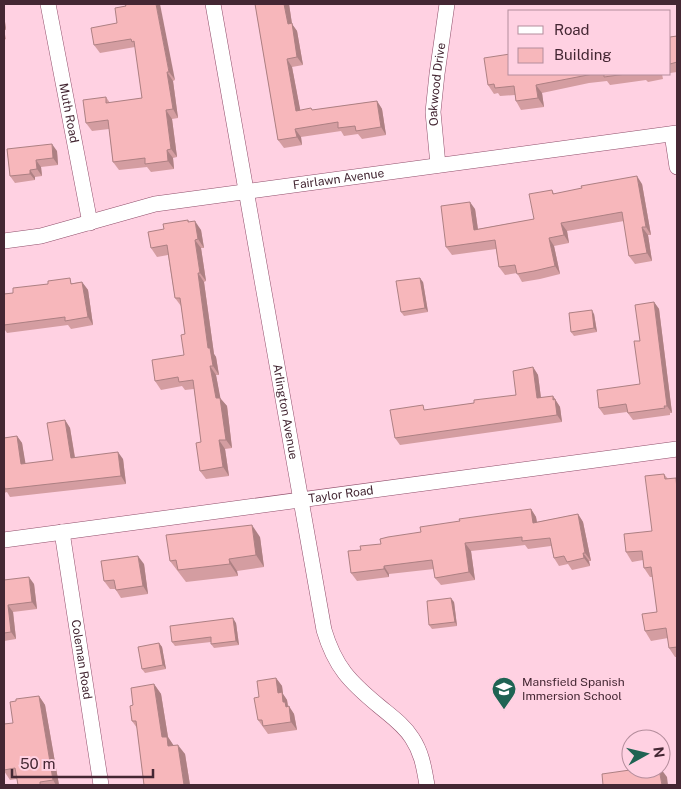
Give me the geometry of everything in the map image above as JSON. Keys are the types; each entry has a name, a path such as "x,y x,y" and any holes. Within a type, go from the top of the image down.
{"street":[{"name":"Muth Road","path":"48,4 90,223"},
{"name":"Arlington Avenue","path":"213,4 324,630 335,661 348,678 401,724 412,737 419,750 428,785"},
{"name":"Oakwood Drive","path":"438,165 433,112 436,74 447,4"},
{"name":"Fairlawn Avenue","path":"4,241 41,236 155,204 674,134"},
{"path":"674,134 677,167"},
{"name":"Taylor Road","path":"4,540 677,449"},
{"name":"Coleman Road","path":"62,532 101,785"}],"building":[{"path":"125,4 156,4 169,72 167,72 173,109 166,110 171,149 167,150 168,161 145,164 145,158 113,162 108,120 86,123 83,100 106,97 106,103 142,98 134,41 132,42 131,39 94,45 91,28 117,23 115,8 126,6"},
{"path":"255,4 284,4 288,24 292,23 297,57 287,59 296,111 377,101 381,127 356,131 355,126 338,128 338,122 295,129 297,137 278,140"},
{"path":"677,36 677,62 671,64 671,37"},
{"path":"508,54 508,75 588,75 536,85 538,98 516,101 514,86 495,88 494,84 488,85 484,58"},
{"path":"52,144 53,158 36,160 37,169 30,170 30,174 10,176 7,149"},
{"path":"637,176 646,227 642,227 647,253 629,256 622,212 561,223 564,235 549,238 555,266 534,271 517,274 515,265 499,267 495,240 446,247 441,206 470,202 474,230 534,219 529,194 552,190 553,194 582,188 581,186"},
{"path":"188,220 188,222 195,221 198,239 195,240 200,273 198,273 208,348 210,348 213,366 210,366 216,398 220,398 226,440 219,440 223,467 200,471 196,443 201,442 193,380 179,382 178,377 155,381 152,360 184,355 181,335 185,334 180,298 175,298 167,245 151,248 148,232 164,229 163,224"},
{"path":"70,278 71,284 82,282 88,317 65,321 65,317 4,325 4,294 13,293 13,288 48,284 48,281"},
{"path":"420,278 425,308 401,312 396,281"},
{"path":"654,302 667,406 664,406 665,408 628,413 626,404 599,408 597,390 640,384 634,341 640,341 635,305"},
{"path":"592,310 594,328 571,332 569,313"},
{"path":"533,367 537,398 553,396 557,415 395,438 390,410 423,405 424,410 474,403 474,400 516,395 513,371"},
{"path":"65,420 71,458 118,452 121,476 5,489 4,438 17,436 21,464 53,460 47,423"},
{"path":"664,474 665,479 676,478 677,490 677,647 669,648 666,628 645,631 642,614 657,612 651,567 644,568 642,551 626,552 624,534 652,531 645,476"},
{"path":"531,509 533,523 578,514 585,553 583,553 584,558 567,562 564,556 554,558 550,538 522,541 522,537 465,543 469,572 435,578 432,560 384,566 384,569 351,573 348,551 361,550 360,546 381,544 380,539 421,532 420,527 460,521 459,519"},
{"path":"252,525 256,555 229,559 230,564 178,570 176,560 170,561 166,535"},
{"path":"138,556 143,586 116,590 114,580 104,581 101,561"},
{"path":"29,577 32,602 8,605 11,632 4,633 4,580"},
{"path":"451,598 455,622 429,625 427,601"},
{"path":"233,618 236,641 211,644 211,637 172,642 170,626"},
{"path":"159,643 163,665 142,669 138,647"},
{"path":"276,678 278,693 282,692 283,702 285,702 286,707 289,706 291,722 263,726 262,720 258,720 254,698 259,697 257,681"},
{"path":"154,684 162,737 167,737 168,746 178,745 184,785 144,785 136,721 132,721 130,706 133,705 131,688"},
{"path":"39,696 53,780 40,782 40,785 18,785 15,768 4,770 4,724 13,723 10,702 16,701 16,699"},
{"path":"621,771 621,779 661,779 662,785 603,785 602,774"}],"place":[{"name":"Mansfield Spanish Immersion School","path":"504,710"}]}
